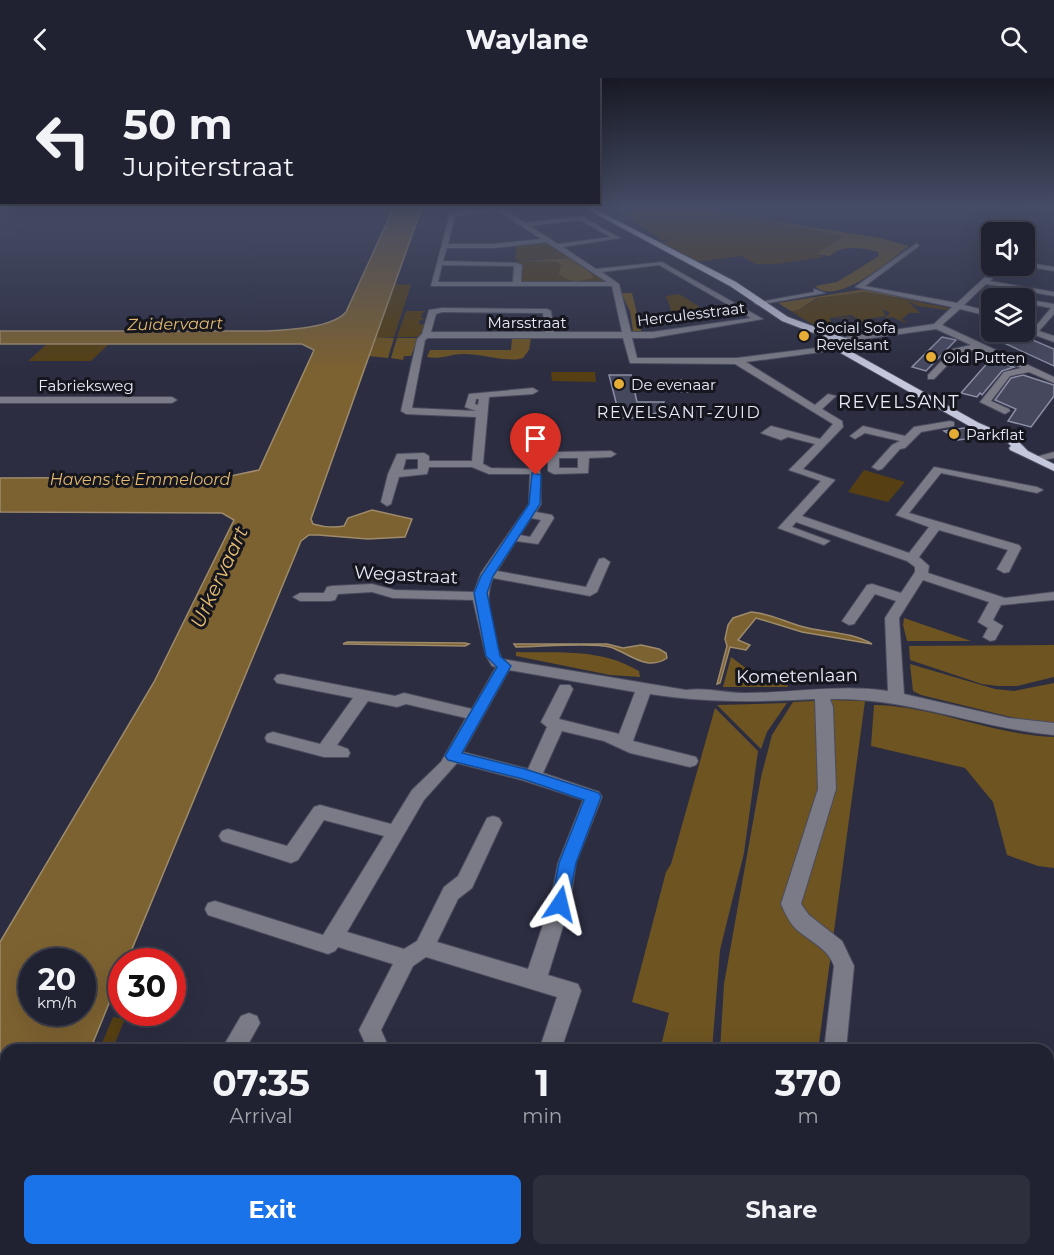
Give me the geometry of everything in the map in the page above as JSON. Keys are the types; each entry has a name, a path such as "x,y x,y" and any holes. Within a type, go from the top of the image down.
{"main road":[{"path":"691,262 733,284 758,303 825,344 840,350 975,424 1004,443 1023,450 1054,468"},
{"path":"785,320 850,344 877,371"},
{"path":"825,344 833,338"},
{"path":"840,350 850,344"}],"street":[{"path":"582,262 615,284 633,361 737,362 825,344"},
{"path":"894,262 860,287 981,312"},
{"path":"517,284 518,266 513,264 439,263 434,284 517,284 615,284"},
{"name":"Herculesstraat","path":"596,271 660,263 759,319 661,335 627,336"},
{"path":"1035,266 1054,269"},
{"path":"850,344 870,338 937,326 991,276"},
{"path":"984,282 1054,294"},
{"path":"758,303 821,293 817,291"},
{"path":"1035,304 1054,308 1039,328 1035,328"},
{"path":"482,411 406,411 421,339 426,335 434,310 548,311 550,335"},
{"path":"937,326 1054,380"},
{"path":"1035,332 1054,339"},
{"name":"Marsstraat","path":"426,335 627,336"},
{"path":"931,377 956,351 979,346"},
{"path":"737,362 801,402 819,407 838,423 834,431 795,470 829,480 784,528 824,542"},
{"path":"1005,411 985,402 1006,374 1030,369"},
{"path":"477,464 485,394 504,391 534,391"},
{"path":"819,407 831,396"},
{"name":"Fabrieksweg","path":"0,400 172,400"},
{"path":"834,431 896,447 902,446 918,429 950,424"},
{"path":"855,436 863,429 907,440"},
{"path":"786,433 822,443"},
{"path":"552,442 554,471"},
{"path":"878,467 896,447"},
{"path":"553,454 611,454"},
{"path":"387,502 394,474 423,472 425,464 477,464 488,471 536,473 584,471 583,454"},
{"path":"1037,458 1054,454"},
{"path":"1004,569 1015,548 902,515 937,470 1037,490"},
{"path":"215,909 328,945 418,795 447,766 504,666 497,663 493,656 480,596 488,573 536,501 536,473"},
{"path":"1020,486 1027,475"},
{"path":"512,537 534,541 548,518 527,514"},
{"path":"794,517 912,558 922,566 920,575 892,618 896,698"},
{"path":"912,558 936,525"},
{"path":"815,552 836,531"},
{"path":"488,573 590,592 604,562"},
{"path":"920,575 1005,602 1054,596"},
{"path":"849,621 872,588 904,599"},
{"name":"Wegastraat","path":"300,597 330,597 332,590 386,589 393,594 480,596"},
{"path":"990,637 996,626 985,622 997,600"},
{"name":"Kometenlaan","path":"504,666 644,689 742,698 821,693 896,698 1025,727 1054,729"},
{"path":"282,679 346,694 364,695 397,702 404,698 476,715"},
{"path":"565,689 549,722 609,736 624,744 690,761"},
{"path":"624,744 644,689"},
{"path":"821,693 825,707 827,789 792,904 800,919 831,942 842,956 844,966 836,1044"},
{"path":"273,738 324,751 334,750 364,695"},
{"path":"532,778 557,724"},
{"path":"453,756 593,797 567,863 560,904 535,981"},
{"path":"228,836 291,855 320,812 396,832"},
{"path":"376,1044 370,1030 406,959 424,947 451,893 465,882 493,823"},
{"path":"333,937 406,959"},
{"path":"424,947 570,991 552,1044"},
{"path":"236,1044 249,1023"}],"shaded area":[{"path":"516,262 557,262 578,276 593,278 574,262 607,282 519,282 522,269"},
{"path":"554,262 575,262 591,273 593,278 580,281 568,279 559,274 561,265"},
{"path":"752,262 791,262 777,264"},
{"path":"869,262 888,262 863,279 836,291 824,291 815,286 837,282"},
{"path":"393,284 411,285 394,337 374,337"},
{"path":"865,289 924,300 922,302 865,292 817,298 798,310 791,311 778,303"},
{"path":"865,292 949,308 947,310 918,306 908,301 920,313 909,313 901,320 907,322 905,323 892,317 885,318 890,313 882,309 886,316 861,320 868,324 852,318 860,320 851,315 830,318 831,325 859,337 841,335 824,329 791,311 798,310 820,297"},
{"path":"621,293 632,293 642,334 631,332 633,330 630,311"},
{"path":"679,294 708,312 673,316 666,296"},
{"path":"406,311 427,311 422,313 421,318 428,318 420,320 419,324 426,325 419,337 397,337"},
{"path":"374,337 394,338 388,358 368,356"},
{"path":"397,338 418,338 411,356 404,356 403,360 391,358"},
{"path":"512,338 531,338 529,350 523,358 510,359 465,354 427,357 430,350 511,350"},
{"path":"47,344 109,344 91,361 28,361"},
{"path":"551,372 595,372 596,382 552,381"},
{"path":"864,470 905,482 888,502 848,492"},
{"path":"904,618 971,641 907,641 903,625"},
{"path":"1054,645 1054,677 1017,686 982,684 910,660 909,646"},
{"path":"516,652 580,653 610,658 639,671 640,677 610,675 516,656"},
{"path":"731,657 747,669 787,683 788,687 723,687"},
{"path":"910,664 995,689 1014,691 1054,683 1054,723 1031,722 921,695 913,691"},
{"path":"865,701 819,1044 720,1044 724,984 761,777 772,735 793,702"},
{"path":"787,703 767,732 761,749 717,705"},
{"path":"874,705 919,710 1009,731 1054,737 1054,868 1038,866 1007,855 993,802 965,768 871,746"},
{"path":"715,708 758,751 744,853 720,950 712,1044 661,1044 669,1013 632,1002 666,872 671,864"},
{"path":"109,1026 122,1026 115,1044 102,1044"}],"water":[{"path":"369,262 402,262 311,519 313,524 340,527 344,526 348,518 372,510 412,519 405,537 368,539 309,535 301,541 132,948 108,948 108,1006 92,1044 0,1044 0,942 154,682 234,520 222,513 0,512 0,478 226,477 259,470 314,350 302,344 0,344 0,331 276,331 331,322 346,312"},
{"path":"751,612 809,628 846,634 872,644 802,632 756,618 738,640 750,645 746,650 730,647 720,683 717,684 727,646 725,639 728,625 733,618"},
{"path":"347,642 469,644 465,646 343,644"},
{"path":"514,644 607,644 623,648 641,645 659,649 666,653 667,658 652,663 638,660 610,647 578,645 516,647"}],"building":[{"name":"Old Putten","path":"942,337 956,340 926,371 912,367"},
{"path":"1035,341 1054,349 1054,366 1004,343"},
{"path":"990,360 1014,367 1002,371 982,395 980,393 977,397 961,393"},
{"path":"609,375 631,375 637,402 664,402 657,413 634,418 620,418"},
{"path":"1023,375 1054,385 1054,396 1031,427 1008,421 1016,409 995,400 1011,378"},
{"path":"672,380 687,380 691,392 676,392"},
{"path":"964,428 980,437 958,440 944,431"}],"place":[{"name":"Social Sofa Revelsant","path":"804,336"},
{"name":"Old Putten","path":"931,357"},
{"name":"De evenaar","path":"619,384"},
{"name":"Parkflat","path":"954,434"}],"district":[{"name":"REVELSANT","path":"899,402"},
{"name":"REVELSANT-ZUID","path":"679,412"}],"route":[{"path":"536,475 535,504 487,576 480,596 494,659 504,666 453,756 525,774 539,781 593,797 567,863 560,904"}],"water label":[{"name":"Zuidervaart","path":"175,324"},
{"name":"Havens te Emmeloord","path":"140,479"},
{"name":"Urkervaart","path":"219,577"}]}
